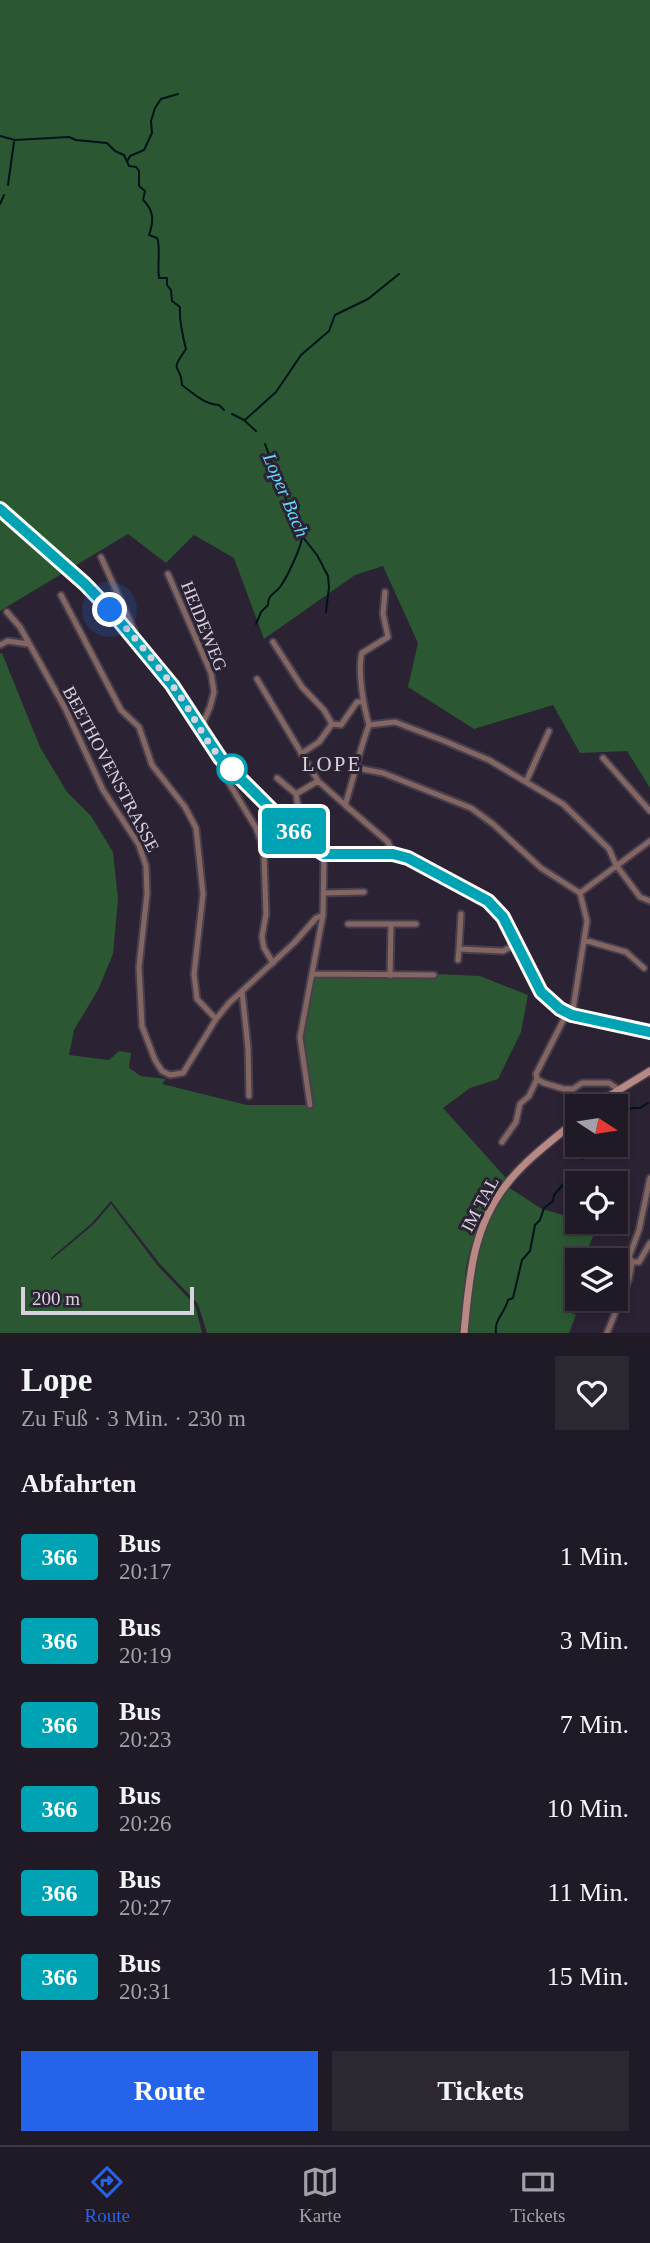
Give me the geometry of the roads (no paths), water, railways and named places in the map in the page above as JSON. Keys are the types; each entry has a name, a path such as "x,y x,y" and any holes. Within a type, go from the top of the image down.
{"main road":[{"path":"612,1094 650,1071"},
{"name":"IM TAL","path":"464,1333 470,1270 475,1244 486,1217 516,1173 565,1130"}],"street":[{"path":"0,509 85,584 133,636 172,685 220,758 303,841 324,854 393,854 408,858 495,906 541,992 569,1014 650,1032"},
{"path":"101,557 134,630 133,636"},
{"name":"HEIDEWEG","path":"168,574 211,673 214,692 204,721 198,726"},
{"path":"345,805 369,725 363,702 359,662 362,653 388,637 383,614 385,592"},
{"path":"61,596 121,710 139,727 152,765 185,807 196,828 203,894 194,974 197,999 216,1019"},
{"name":"BEETHOVENSTRASSE","path":"7,612 20,627 65,708 103,790 139,845 146,866 145,923 139,967 140,1009 142,1026 162,1072 170,1075 183,1073 216,1019 316,918 323,915"},
{"path":"0,645 8,641 28,644"},
{"path":"273,642 302,687 324,710 332,724"},
{"path":"257,679 318,782 388,842 393,854"},
{"path":"332,724 341,725 358,702 363,702"},
{"path":"369,725 395,722 489,760 563,804 609,849 616,865 640,897 650,901"},
{"path":"301,754 319,742 332,724"},
{"path":"526,782 549,731"},
{"path":"603,758 650,811"},
{"path":"357,768 383,773 471,808 493,824 541,868 580,893 587,921 569,1014 536,1074 537,1079 528,1096 520,1104 510,1134 502,1142"},
{"path":"277,778 296,794 298,806"},
{"path":"296,794 318,782"},
{"path":"229,783 261,841 266,914 262,937 264,948 273,963"},
{"path":"580,893 650,841"},
{"path":"310,1105 300,1037 323,915 324,854"},
{"path":"323,893 365,892"},
{"path":"458,960 461,914"},
{"path":"348,924 416,924"},
{"path":"390,976 391,925"},
{"path":"583,940 626,952 645,968"},
{"path":"459,949 503,951 517,944"},
{"path":"313,974 434,975"},
{"path":"242,991 248,1048 249,1096"},
{"path":"537,1079 564,1089 573,1089 582,1083 609,1083 618,1090"},
{"path":"607,1333 629,1279 632,1262 629,1257 639,1230 650,1178"},
{"path":"632,1262 639,1262 650,1243"}],"waterway":[{"path":"128,160 130,156 144,150 152,133 151,121 155,108 161,99 178,94"},
{"name":"Loper Bach","path":"0,136 15,140 69,137 107,143 124,155 129,166 136,167 139,171 139,186 145,191 143,200 152,216 149,235 158,241 159,278 167,278 172,301 180,307 186,349 177,366 182,385 199,398 219,405 224,410"},
{"path":"8,185 14,142"},
{"path":"0,204 4,195"},
{"path":"246,419 276,392 301,355 329,331 335,315 368,299 399,274"},
{"name":"Loper Bach","path":"232,414 256,431"},
{"name":"Loper Bach","path":"265,444 298,531 317,555 328,576 326,612"},
{"path":"256,624 270,597 290,570 302,535"},
{"path":"628,1112 631,1108 640,1108 648,1103"},
{"path":"496,1333 498,1320 508,1300 513,1298 522,1260 530,1251 535,1225 544,1208 553,1201 554,1195 565,1182"}],"district":[{"name":"LOPE","path":"332,764"}]}
